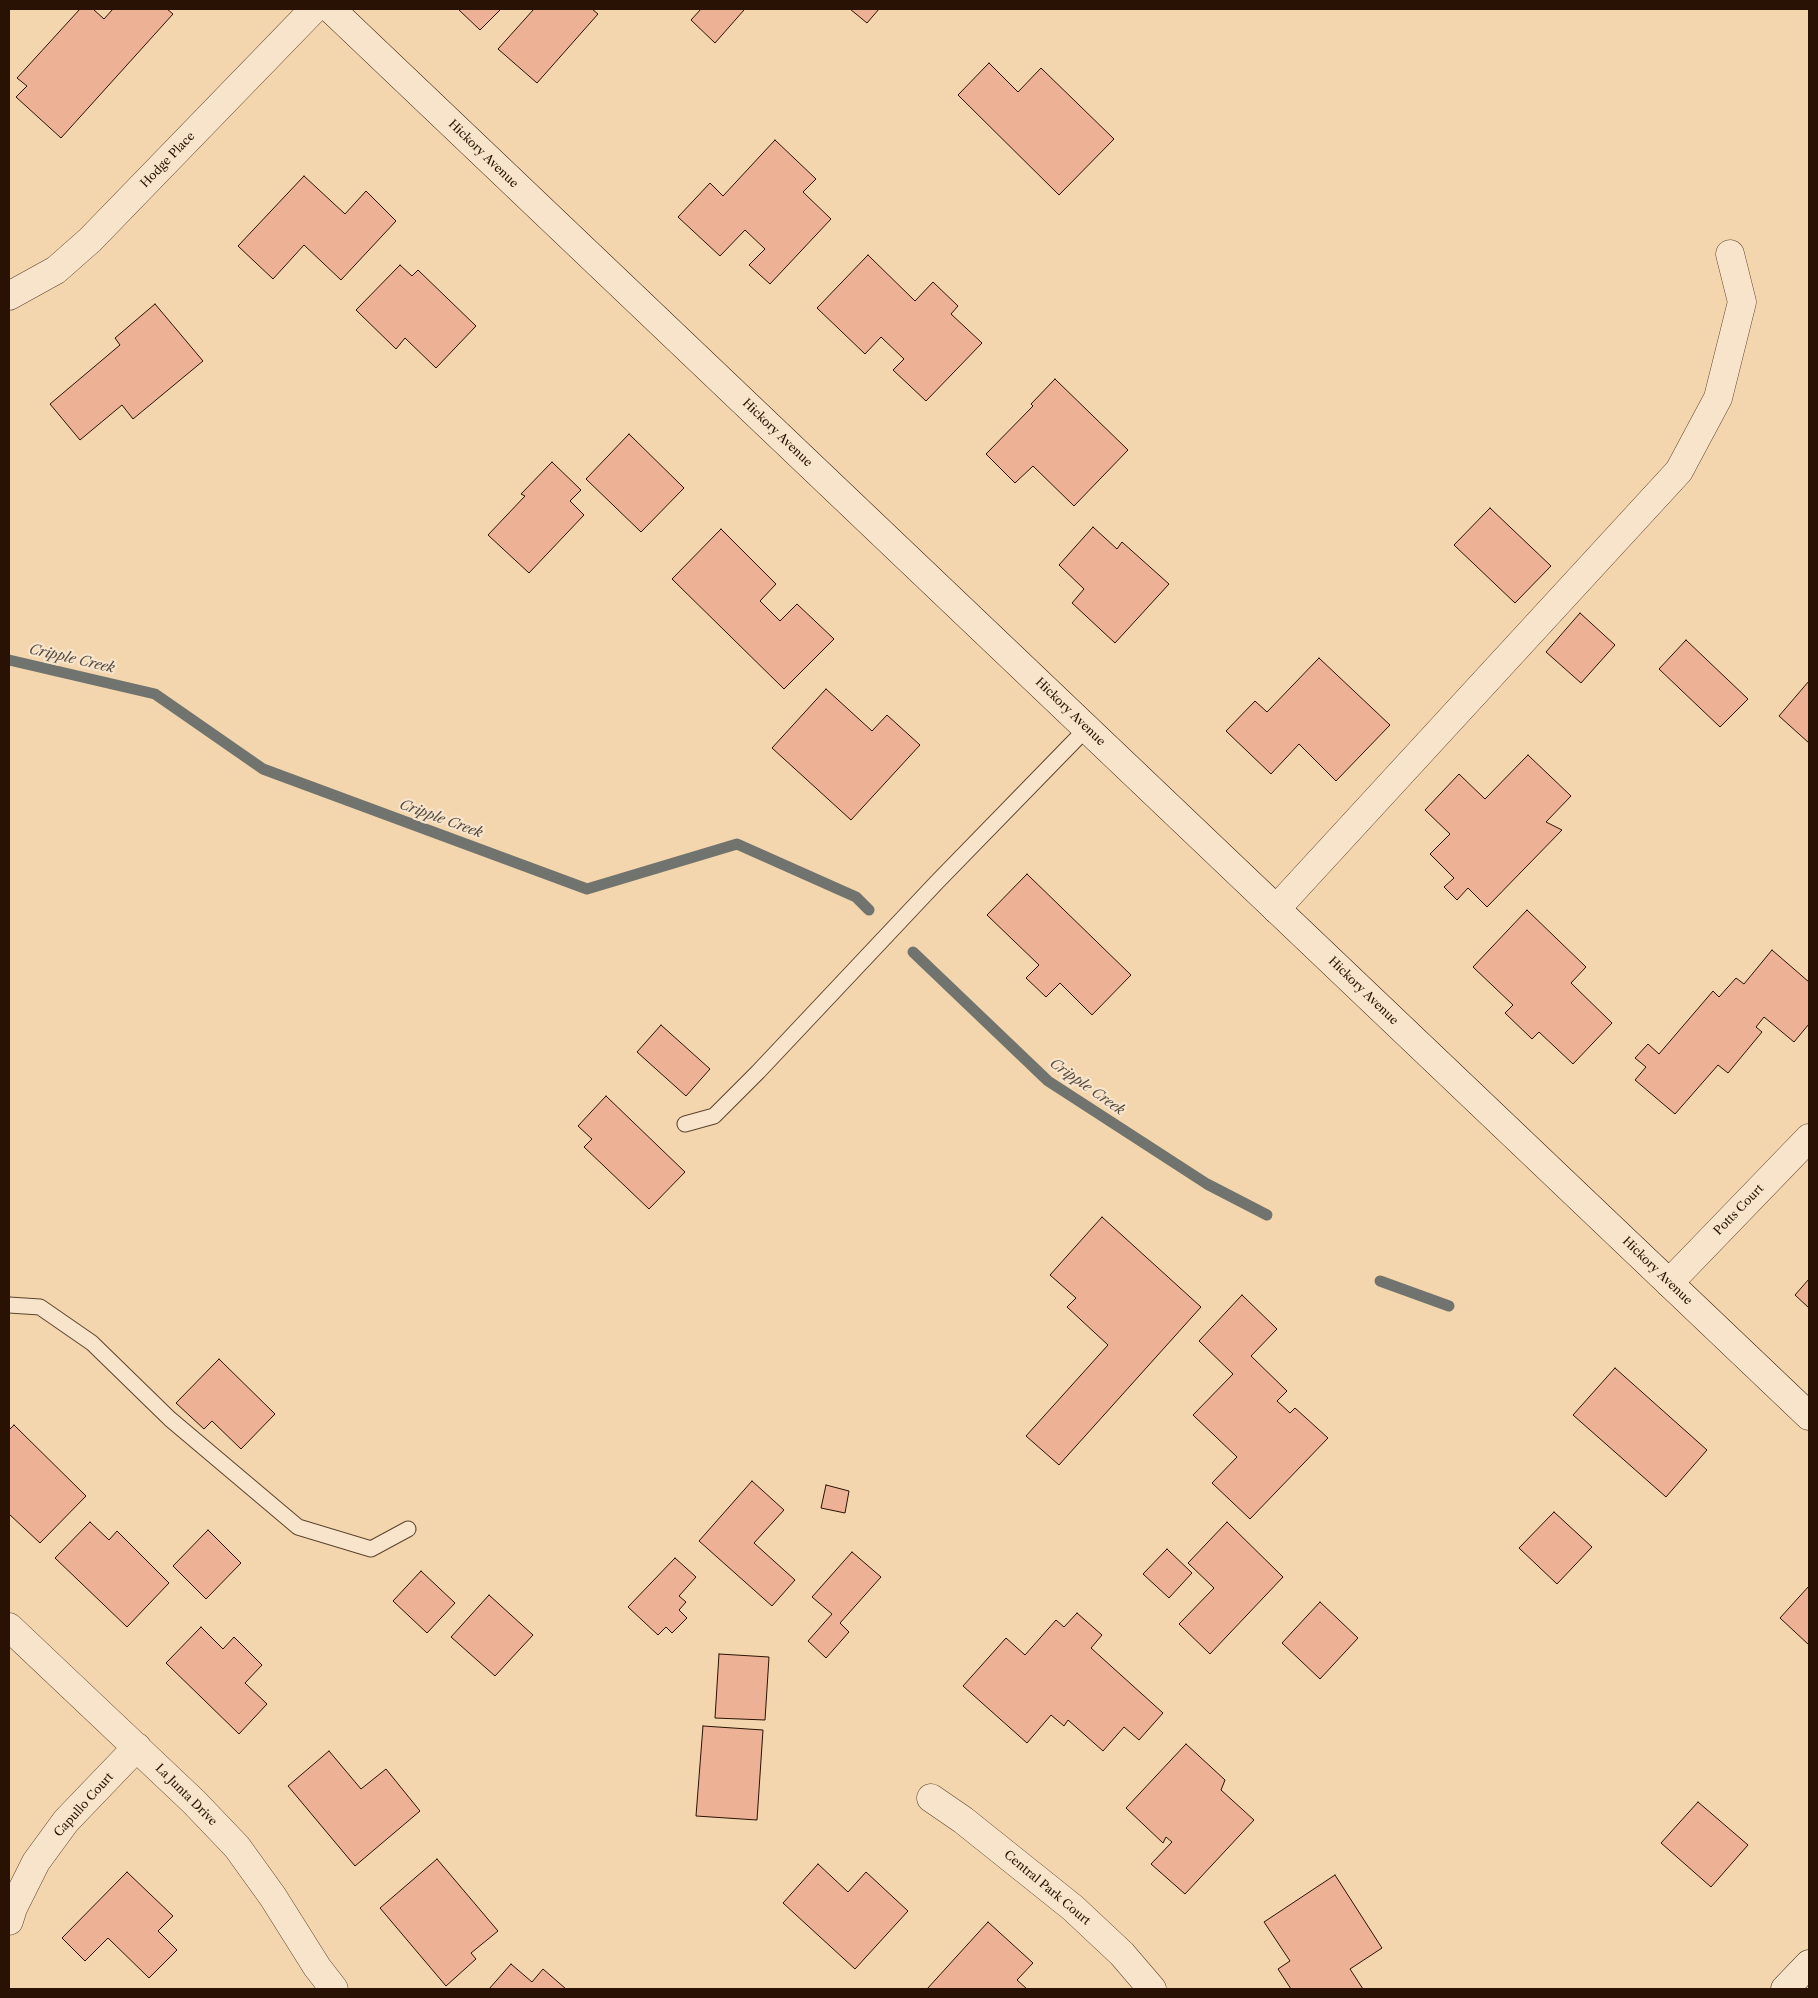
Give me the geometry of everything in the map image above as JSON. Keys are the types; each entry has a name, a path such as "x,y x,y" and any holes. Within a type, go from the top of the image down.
{"street":[{"name":"Hodge Place","path":"9,296 56,270 90,240 314,9"},
{"name":"Hickory Avenue","path":"331,9 1809,1416"},
{"path":"1276,909 1679,471 1718,398 1742,302 1730,254"},
{"name":"Potts Court","path":"1669,1282 1809,1138"},
{"name":"La Junta Drive","path":"9,1627 194,1802 236,1847 274,1897 317,1967 334,1989"},
{"name":"Capullo Court","path":"9,1921 13,1908 36,1862 66,1821 137,1747"},
{"name":"Central Park Court","path":"931,1798 963,1820 1073,1908 1122,1954 1152,1989"},
{"path":"1784,1989 1809,1964"}],"lane":[{"path":"685,1124 714,1116 1087,728"},
{"path":"9,1305 40,1307 92,1343 170,1418 298,1527 371,1549 408,1529"}],"building":[{"path":"80,9 93,9 104,19 113,9 167,9 173,14 61,138 16,97 27,86 17,78"},
{"path":"458,9 501,9 480,30"},
{"path":"534,9 592,9 598,14 537,83 498,49"},
{"path":"701,9 744,10 715,43 691,20"},
{"path":"850,9 879,9 867,23"},
{"path":"989,63 1018,92 1041,68 1114,139 1059,195 958,95"},
{"path":"775,140 816,179 803,192 831,219 770,284 749,265 765,249 745,230 720,256 678,217 710,183 723,196"},
{"path":"304,176 345,214 366,191 396,221 341,280 304,245 273,279 238,246"},
{"path":"868,255 915,301 933,282 958,306 951,314 982,343 926,401 893,370 904,359 881,337 865,354 817,308"},
{"path":"400,265 412,276 418,270 476,326 436,368 405,338 396,349 356,310"},
{"path":"155,304 203,361 133,419 122,405 80,440 50,404 120,345 115,338"},
{"path":"1055,379 1128,450 1074,506 1033,466 1015,483 986,454 1033,406 1031,404"},
{"path":"629,434 684,488 641,532 586,479"},
{"path":"552,462 581,490 570,501 584,515 529,573 488,535 525,496 521,494"},
{"path":"1490,508 1551,566 1515,603 1454,545"},
{"path":"1093,527 1117,549 1122,542 1169,584 1115,643 1072,603 1084,589 1059,565"},
{"path":"721,529 776,584 760,601 780,621 797,604 834,639 784,689 672,579"},
{"path":"1580,613 1615,645 1581,683 1546,652"},
{"path":"1686,640 1748,699 1720,727 1659,669"},
{"path":"1319,658 1390,725 1336,781 1299,744 1271,774 1226,731 1255,701 1267,712"},
{"path":"1809,681 1809,743 1779,716"},
{"path":"826,689 872,731 887,715 920,745 851,820 772,748"},
{"path":"1528,755 1571,796 1546,822 1562,830 1487,907 1468,888 1457,900 1444,887 1454,878 1430,854 1450,834 1425,810 1459,774 1485,799"},
{"path":"1027,874 1131,975 1092,1015 1060,983 1046,997 1026,978 1039,965 987,915"},
{"path":"1527,910 1586,967 1571,983 1612,1023 1573,1064 1539,1032 1532,1039 1505,1013 1513,1005 1473,967"},
{"path":"1772,950 1809,982 1809,1024 1794,1042 1764,1017 1756,1027 1762,1032 1728,1073 1718,1065 1675,1114 1635,1080 1646,1067 1635,1058 1648,1044 1659,1054 1713,991 1719,997 1736,978 1744,984"},
{"path":"661,1025 710,1069 686,1096 637,1052"},
{"path":"606,1096 685,1172 649,1209 584,1147 592,1139 578,1126"},
{"path":"1102,1217 1201,1307 1059,1465 1026,1436 1108,1345 1067,1307 1076,1298 1050,1275"},
{"path":"1809,1279 1809,1308 1795,1295"},
{"path":"1242,1295 1277,1329 1251,1356 1287,1391 1277,1401 1290,1413 1295,1408 1328,1438 1250,1519 1212,1483 1237,1457 1193,1415 1233,1374 1199,1341"},
{"path":"219,1359 275,1414 241,1449 212,1421 204,1429 176,1403"},
{"path":"1615,1368 1707,1450 1666,1497 1573,1415"},
{"path":"14,1425 86,1496 40,1543 9,1514 9,1430"},
{"path":"752,1481 784,1510 754,1543 795,1580 772,1606 699,1541"},
{"path":"826,1485 849,1491 845,1513 821,1508"},
{"path":"1554,1512 1592,1547 1557,1584 1519,1548"},
{"path":"90,1522 109,1540 117,1531 169,1583 127,1627 55,1558"},
{"path":"1227,1522 1283,1577 1210,1654 1179,1624 1214,1588 1188,1563"},
{"path":"208,1530 241,1563 206,1599 173,1566"},
{"path":"1167,1549 1192,1573 1169,1598 1143,1574"},
{"path":"852,1552 881,1577 840,1623 849,1632 826,1658 808,1641 832,1614 812,1597"},
{"path":"675,1558 696,1577 679,1596 686,1602 679,1610 687,1618 672,1633 666,1627 658,1635 628,1607"},
{"path":"421,1571 455,1603 427,1633 393,1601"},
{"path":"1809,1586 1809,1645 1780,1618"},
{"path":"489,1595 533,1635 495,1676 451,1637"},
{"path":"1320,1602 1358,1638 1320,1679 1282,1643"},
{"path":"1077,1613 1102,1635 1091,1648 1163,1713 1139,1740 1124,1727 1103,1751 1068,1720 1064,1726 1051,1715 1027,1743 963,1686 1006,1638 1025,1655 1056,1620 1064,1627"},
{"path":"201,1627 223,1649 234,1637 262,1665 245,1683 267,1704 239,1734 166,1663"},
{"path":"719,1654 769,1657 765,1720 715,1718"},
{"path":"703,1726 763,1730 757,1820 696,1816"},
{"path":"1186,1744 1225,1780 1221,1790 1254,1820 1185,1894 1151,1864 1172,1842 1166,1837 1163,1843 1126,1808"},
{"path":"329,1751 361,1789 386,1769 420,1811 355,1866 288,1786"},
{"path":"1698,1802 1748,1845 1711,1887 1661,1843"},
{"path":"437,1859 498,1931 471,1953 476,1959 446,1986 380,1908"},
{"path":"818,1864 848,1892 866,1872 908,1911 855,1969 783,1903"},
{"path":"127,1872 173,1916 158,1931 177,1950 149,1978 108,1938 85,1961 62,1938"},
{"path":"1335,1875 1382,1948 1350,1969 1363,1989 1291,1989 1278,1969 1290,1961 1264,1922"},
{"path":"988,1922 1033,1963 1017,1980 1027,1989 927,1989"},
{"path":"511,1964 532,1982 543,1969 566,1989 489,1989"}],"waterway":[{"name":"Cripple Creek","path":"9,660 155,694 263,769 587,889 737,844 856,897 869,910"},
{"name":"Cripple Creek","path":"913,952 1048,1081 1207,1184 1267,1215"},
{"name":"Cripple Creek","path":"1380,1281 1449,1306"}]}
